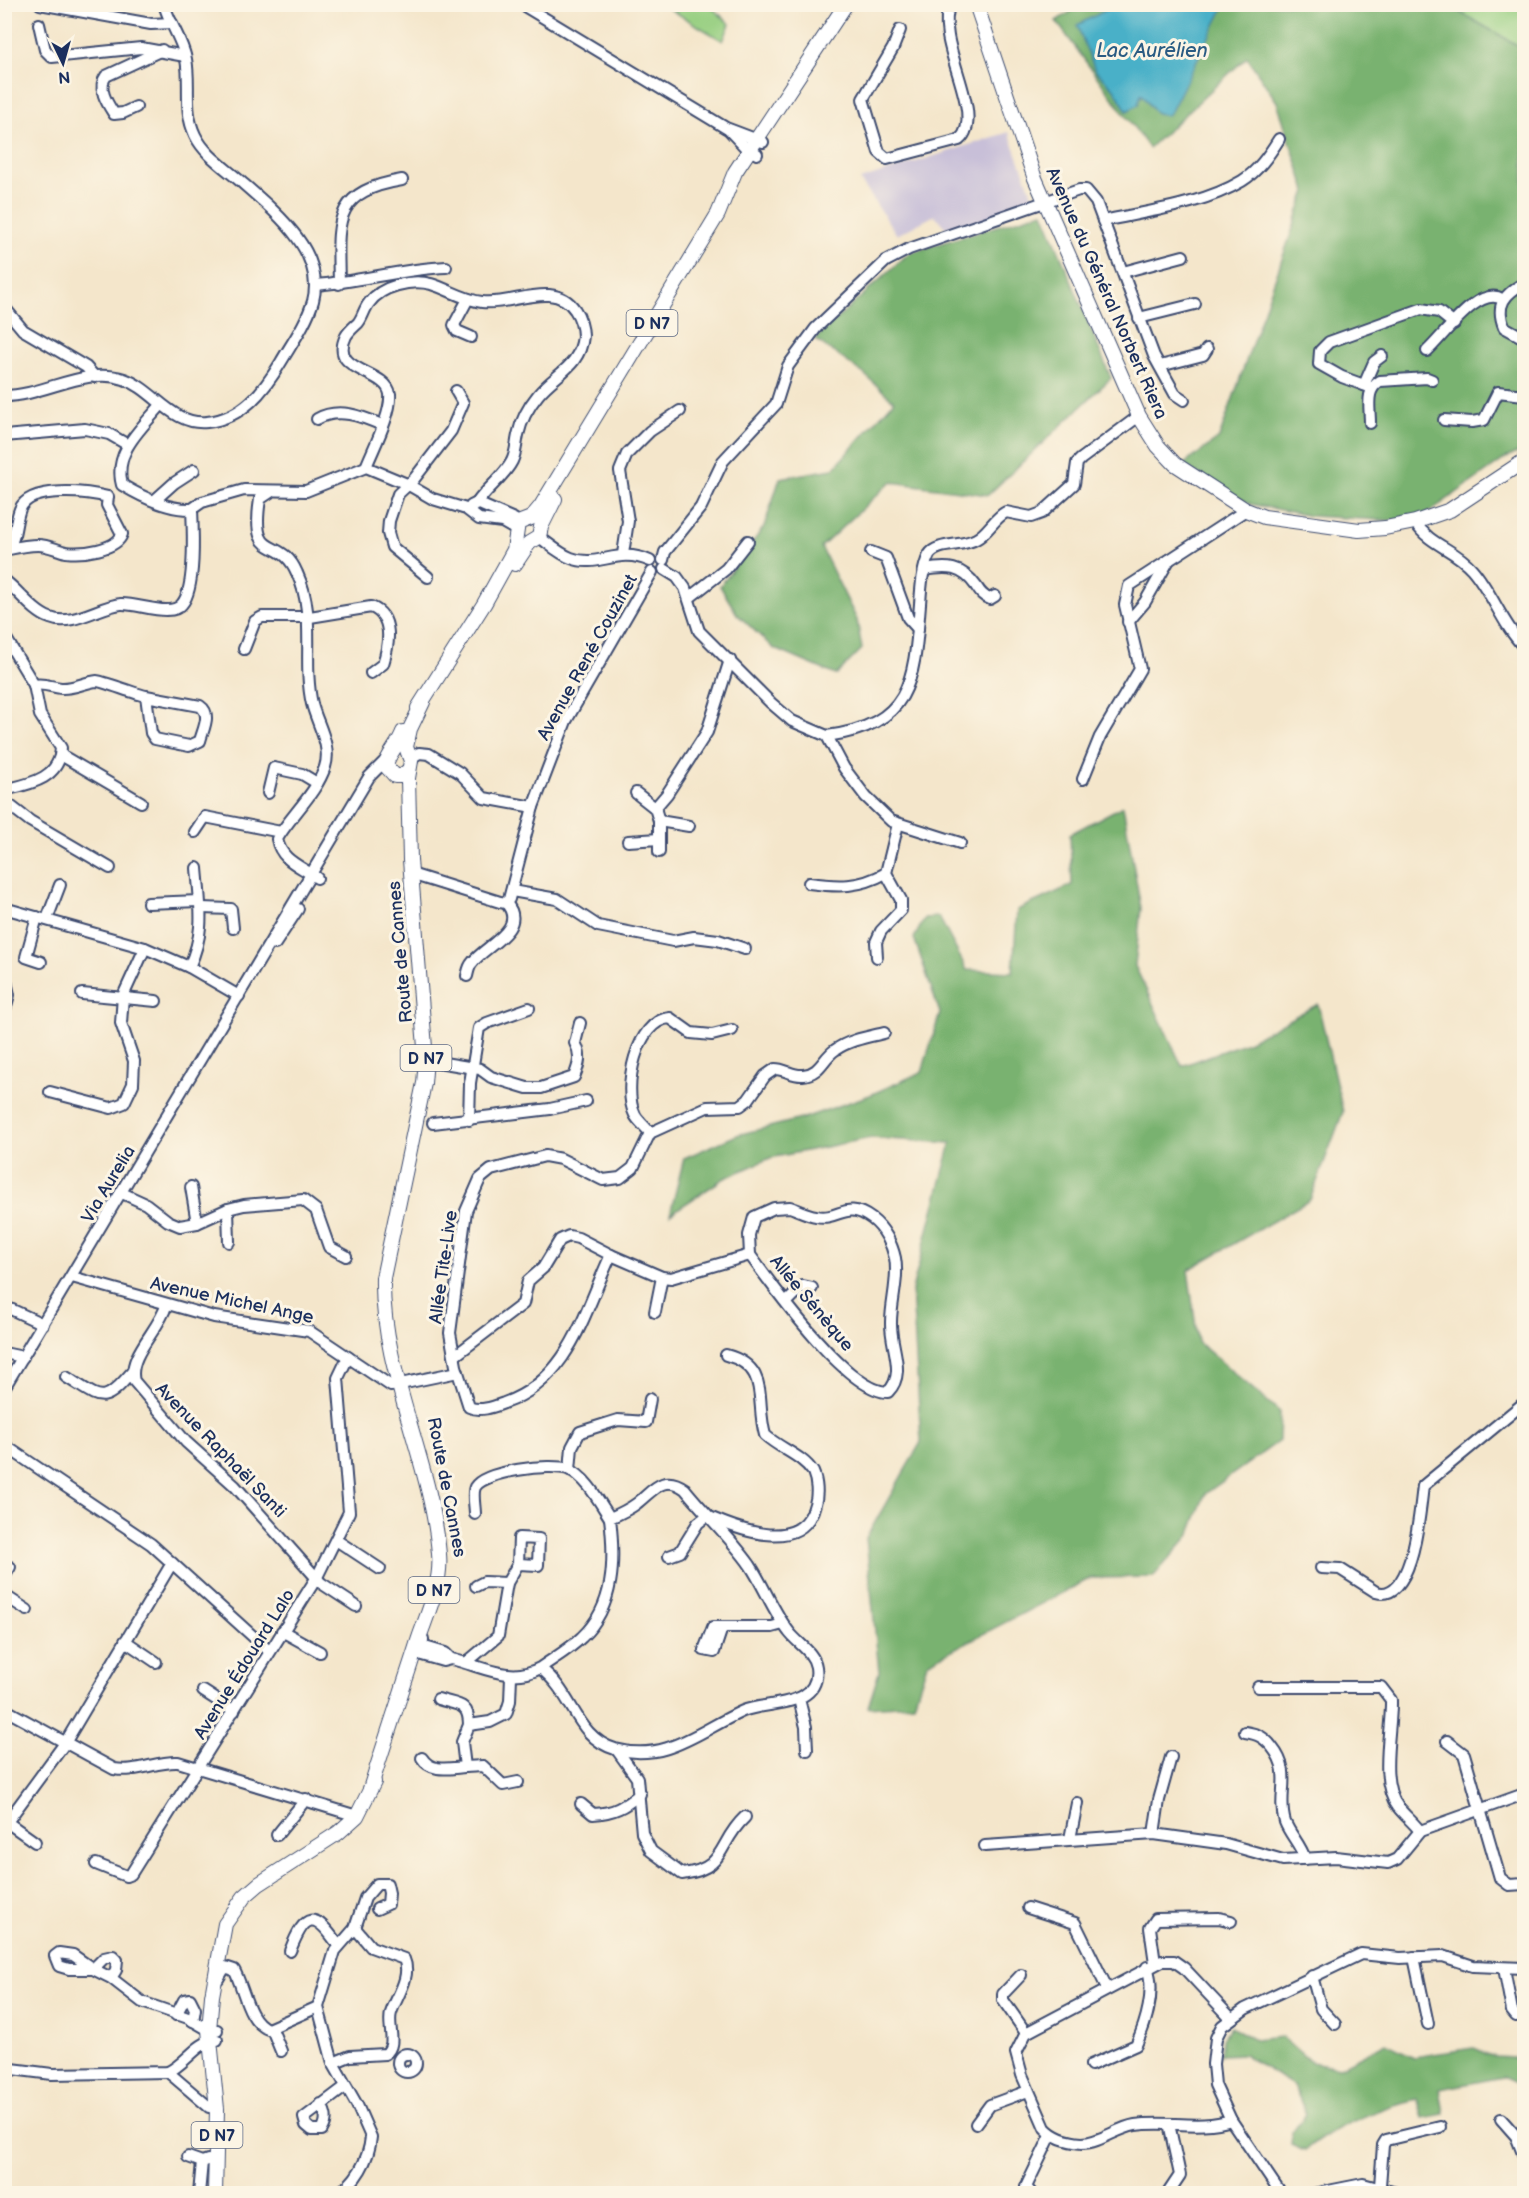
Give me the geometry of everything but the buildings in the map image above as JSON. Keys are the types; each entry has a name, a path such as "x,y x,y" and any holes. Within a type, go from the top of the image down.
{"main road":[{"name":"D N7","path":"399,763 410,729 423,702 484,604 511,572 528,530 757,146 846,4"},
{"name":"Avenue du Général Norbert Riera","path":"976,4 1024,149 1139,416 1158,446 1176,464 1246,510 1264,517 1359,530 1415,522 1449,510 1524,461"},
{"name":"Route de Cannes","path":"214,2193 217,2109 211,2034 213,1989 222,1935 228,1918 244,1897 338,1833 357,1815 370,1789 440,1598 446,1554 414,1412 391,1342 383,1293 424,1083 426,1059 411,867 399,763"},
{"name":"Route de Cannes","path":"389,1253 390,1303 403,1380 440,1556 438,1576 420,1654"},
{"name":"Route de Cannes","path":"211,2034 230,1937 239,1914 278,1873"}],"street":[{"path":"40,4 151,24 172,23"},
{"path":"4,396 39,392 95,377 124,379 144,389 176,415 204,422 218,420 245,408 258,397 286,353 312,303 315,285 312,263 295,236 262,201 211,156 195,136 187,108 185,56 164,4"},
{"path":"521,4 757,146"},
{"path":"900,30 893,48 863,99 879,152 887,159 959,140 967,133 969,124 963,95 945,27 950,4"},
{"path":"39,24 45,50 52,57 113,48 162,50 185,56"},
{"path":"136,106 123,113 114,114 102,89 102,82 106,76 162,50"},
{"path":"1103,221 1192,200 1242,181 1260,166 1279,139"},
{"path":"339,284 338,251 344,208 352,198 368,187 402,180"},
{"path":"477,503 509,518 572,558 588,561 631,554 659,573 665,552 700,507 723,462 776,404 788,366 797,352 816,328 886,261 909,249 1079,190 1086,190 1091,194 1160,366 1175,394 1184,400"},
{"path":"1123,272 1183,256"},
{"path":"315,285 339,284 413,269 446,267"},
{"path":"366,467 390,406 390,393 385,383 354,368 346,359 344,349 345,338 359,321 369,302 382,291 420,282 442,288 468,300 495,303 552,294 570,303 579,315 583,334 579,356 537,396 521,423 511,463 477,503 466,509"},
{"path":"1524,284 1508,292 1502,299 1501,314 1504,327 1524,338"},
{"path":"1427,351 1465,310 1483,298 1498,296 1502,299"},
{"path":"468,300 454,326 457,331 471,337"},
{"path":"1139,318 1195,304"},
{"path":"4,307 23,330 86,367 95,377"},
{"path":"1432,380 1380,381 1368,386 1342,377 1319,364 1320,351 1329,342 1421,309 1439,312 1454,324"},
{"path":"1160,366 1203,355 1207,349"},
{"path":"1370,423 1368,386 1374,362 1382,356"},
{"path":"428,577 392,547 388,533 398,494 458,419 463,402 456,391"},
{"path":"1444,420 1472,422 1484,420 1498,392 1524,395"},
{"path":"162,405 128,445 120,458 118,471 122,485 179,509 192,509 218,497 257,495 272,491 306,491 366,467 407,484 433,499 466,509 479,519 502,522 528,530"},
{"path":"623,554 628,521 620,471 627,454 650,431 680,411"},
{"path":"317,419 327,414 350,414 382,425"},
{"path":"663,565 677,577 689,598 699,631 792,721 827,736 872,724 893,708 909,687 914,672 925,570 928,556 933,550 976,539 1006,512 1031,517 1041,513 1074,484 1077,463 1081,459 1139,416"},
{"path":"4,436 85,429 109,434 128,445"},
{"path":"155,500 174,483 194,470"},
{"path":"108,497 77,492 27,499 21,506 7,551 38,545 67,552 114,545 120,540 122,534 107,505 108,497 122,485"},
{"path":"257,495 260,539 284,557 296,570 310,617 310,694 326,751 326,765 317,783 277,839 278,848 285,858 314,876"},
{"path":"4,580 43,614 57,620 119,604 147,605 167,612 176,610 184,603 191,573 192,509"},
{"path":"1083,779 1100,737 1140,669 1128,622 1126,595 1129,586 1246,510"},
{"path":"1415,522 1424,537 1448,549 1472,569 1504,621 1524,646"},
{"path":"689,598 726,569 748,541"},
{"path":"871,552 886,558 891,566 908,618 918,628"},
{"path":"1128,622 1145,602 1170,559"},
{"name":"Avenue René Couzinet","path":"506,903 512,891 533,807 566,721 651,566"},
{"path":"925,570 946,567 958,569 970,577 984,597 995,596"},
{"path":"244,649 255,621 262,617 310,617 371,607 380,610 386,617 388,635 382,664 371,674"},
{"path":"4,635 34,685 40,716 61,748 56,768 39,780 4,790"},
{"path":"655,808 667,794 707,732 725,682 730,660"},
{"path":"725,682 742,672"},
{"path":"34,685 44,683 59,688 69,688 97,681 106,682 115,688 146,696 200,706 206,710 207,714 200,741 189,746 155,739 151,733 146,696"},
{"path":"827,736 844,768 866,797 898,824 960,843"},
{"path":"399,763 419,753 429,754 460,773 484,798 533,807"},
{"path":"61,755 141,802"},
{"name":"Via Aurelia","path":"4,1388 239,996 251,971 314,876 369,777 399,763"},
{"path":"268,793 274,768 302,774 317,783"},
{"path":"636,793 655,808 659,821 659,852"},
{"path":"4,801 30,822 110,868"},
{"path":"195,832 205,817 281,832"},
{"path":"659,821 689,826"},
{"path":"877,957 876,942 881,931 901,910 901,900 886,873 898,824"},
{"path":"628,841 659,839"},
{"path":"411,867 426,878 506,903 511,908 512,921 498,943 471,964 467,976"},
{"path":"189,967 202,931 197,868"},
{"path":"809,883 848,886 871,882 886,873"},
{"path":"41,962 26,957 42,918 60,885"},
{"path":"512,891 557,899 598,926 673,941 694,937 718,940 745,949"},
{"path":"148,903 200,904 231,909 233,928"},
{"path":"4,908 145,948 189,967 239,996"},
{"path":"50,1092 111,1108 124,1103 133,1084 134,1061 121,1023 123,996 145,948"},
{"path":"4,972 9,995 4,1013"},
{"path":"81,994 123,996 156,1001"},
{"path":"469,1120 468,1097 479,1029 487,1023 529,1008"},
{"path":"732,1030 712,1035 691,1033 670,1018 660,1020 649,1032 635,1057 629,1086 635,1116 650,1133 707,1107 740,1106 748,1100 765,1076 775,1069 799,1075 810,1074 823,1064 834,1050 884,1033"},
{"path":"426,1059 472,1068 513,1086 541,1088 574,1077 579,1063 579,1050 574,1043 580,1023"},
{"path":"434,1123 469,1120 586,1101"},
{"name":"Allée Tite-Live","path":"611,1255 567,1353 556,1369 542,1382 508,1402 474,1410 469,1407 450,1333 466,1210 480,1179 491,1170 545,1156 561,1159 603,1180 620,1178 633,1168 650,1133"},
{"path":"191,1187 197,1223"},
{"path":"122,1193 180,1226 197,1223 228,1209 303,1200 316,1210 329,1246 346,1256"},
{"name":"Allée Sénèque","path":"790,1207 816,1216 850,1208 873,1220 889,1242 895,1260 891,1340 899,1372 896,1384 888,1392 878,1392 868,1388 831,1356 750,1255 750,1223 754,1217 774,1208 790,1207"},
{"path":"228,1209 229,1242"},
{"path":"457,1364 523,1304 528,1281 543,1268 560,1240 569,1236 578,1238 662,1277 671,1278 750,1255"},
{"name":"Avenue Michel Ange","path":"72,1277 166,1306 214,1317 309,1331 376,1377 403,1380 457,1364"},
{"path":"655,1312 662,1277"},
{"path":"787,1302 803,1286 812,1288"},
{"path":"4,1306 43,1324"},
{"path":"66,1377 98,1396 105,1397 113,1394 132,1372 137,1358 162,1318 166,1306"},
{"path":"4,1353 23,1357"},
{"path":"707,1516 757,1534 781,1534 797,1530 808,1522 817,1498 814,1474 807,1465 765,1435 756,1377 743,1360 726,1355"},
{"name":"Avenue Édouard Lalo","path":"96,1864 126,1876 131,1874 200,1768 317,1577 336,1540 349,1512 338,1378 348,1357"},
{"name":"Avenue Raphaël Santi","path":"132,1372 134,1381 148,1401 186,1442 235,1486 317,1577 356,1606"},
{"path":"570,1470 572,1447 580,1432 618,1420 646,1422 650,1399"},
{"path":"1321,1568 1340,1569 1376,1592 1390,1591 1407,1572 1418,1536 1423,1486 1524,1403"},
{"path":"4,1446 151,1544 270,1651"},
{"path":"420,1654 443,1661 452,1659 467,1662 511,1676 527,1675 582,1638 595,1622 606,1600 612,1572 610,1518 597,1498 570,1470 551,1465 532,1467 479,1481 474,1489 475,1514"},
{"path":"540,1668 555,1680 586,1731 600,1743 617,1750 655,1751 673,1748 744,1710 799,1699 811,1687 816,1668 813,1657 783,1624 748,1563 685,1488 676,1482 659,1484 634,1505 610,1518"},
{"path":"669,1556 680,1552 698,1523 707,1516"},
{"path":"336,1540 380,1569"},
{"path":"35,1842 6,1821 65,1743 172,1563"},
{"path":"467,1662 498,1636 507,1583 518,1564"},
{"path":"476,1586 484,1582 507,1583"},
{"path":"4,1595 27,1610"},
{"path":"722,1628 772,1628 783,1624"},
{"path":"282,1631 320,1652"},
{"path":"125,1641 156,1662"},
{"path":"469,1725 490,1722 506,1714 510,1701 511,1676"},
{"path":"1258,1687 1381,1687 1391,1700 1388,1752 1392,1796 1397,1806 1420,1831"},
{"path":"203,1691 234,1711"},
{"path":"799,1699 806,1727 807,1750"},
{"path":"438,1700 466,1708 469,1712 469,1725 462,1742 465,1767"},
{"path":"4,1709 114,1769 141,1769 166,1761 200,1768 357,1815"},
{"path":"1245,1732 1258,1734 1267,1739 1280,1756 1285,1771 1286,1822 1305,1859"},
{"path":"1448,1741 1464,1754 1500,1878 1509,1885 1524,1884"},
{"path":"617,1750 637,1778 642,1833 651,1851 682,1874 698,1872 710,1867 720,1854 733,1829 745,1817"},
{"path":"1154,1834 1159,1800 1171,1757"},
{"path":"422,1758 425,1764 435,1768 483,1766 503,1785 518,1782"},
{"path":"581,1804 593,1814 610,1814 622,1809 640,1794"},
{"path":"985,1846 1154,1834 1227,1844 1283,1860 1336,1857 1388,1863 1397,1858 1420,1831 1524,1794"},
{"path":"277,1835 306,1799"},
{"path":"1070,1839 1077,1803"},
{"path":"336,2193 350,2186 358,2176 370,2144 364,2119 333,2063 318,2007 330,1961 338,1945 355,1928 370,1891 377,1884 387,1884 388,1904 377,1909"},
{"path":"1028,1908 1075,1923 1107,1988"},
{"path":"1091,2066 1136,2045 1146,2022 1151,1965 1150,1928 1155,1919 1219,1918 1231,1921"},
{"path":"290,1951 299,1927 307,1921 316,1921 328,1930 338,1945"},
{"path":"333,2063 350,2056 385,2054 389,2051 391,2045 390,2015 404,1981 406,1965 399,1956 371,1947 355,1928"},
{"path":"213,1989 222,1973 222,1935"},
{"path":"1281,2193 1231,2120 1215,2085 1213,2064 1215,2038 1231,2018 1312,1976 1361,1954 1443,1956 1473,1966 1524,1968"},
{"path":"111,1978 117,1970 117,1960 113,1956 104,1958 93,1969 111,1978 142,2002 193,2021 211,2034 168,2072"},
{"path":"1414,1957 1428,2024"},
{"path":"1231,2018 1184,1968 1174,1961 1151,1965 1026,2033 1016,2053 1028,2091 1051,2135 1082,2143 1092,2142 1132,2126 1209,2124 1231,2120"},
{"path":"1504,1968 1512,2012 1516,2016"},
{"path":"222,1973 237,1982 259,2024 272,2029 318,2007"},
{"path":"1021,1975 1003,1994 1003,2000 1026,2033"},
{"path":"1312,1976 1321,2009 1335,2025"},
{"path":"176,2015 184,2000 189,1999 195,2009 193,2021"},
{"path":"272,2029 281,2051"},
{"path":"389,2051 398,2058"},
{"path":"4,2068 52,2074 168,2072 183,2082 209,2107 217,2109"},
{"path":"321,2104 345,2087"},
{"path":"976,2124 990,2105 1028,2091"},
{"path":"1501,2119 1516,2136 1524,2156"},
{"path":"1168,2193 1180,2175 1169,2124"},
{"path":"1385,2190 1383,2145 1386,2140 1440,2127"},
{"path":"1032,2193 1026,2187 1051,2135"},
{"path":"188,2157 202,2162 217,2159"},
{"path":"199,2193 202,2162"},
{"path":"1313,2193 1363,2184 1400,2193"}],"shaded area":[{"path":"1009,132 1035,203 949,231 935,215 897,235 860,180"}],"green space":[{"path":"1083,4 1447,5 1524,49 1524,450 1506,458 1415,522 1310,516 1250,504 1183,465 1219,438 1306,191 1277,102 1247,57 1149,148 1056,21"},
{"path":"663,5 709,5 730,24 723,41"},
{"path":"1447,5 1524,5 1524,49"},
{"path":"1043,212 1111,378 988,495 891,482 821,547 857,620 862,649 836,675 773,648 737,614 720,586 764,527 780,478 833,469 894,401 864,374 815,339 909,253"},
{"path":"1123,806 1141,908 1135,966 1182,1066 1247,1042 1318,1004 1343,1112 1310,1200 1188,1270 1198,1342 1280,1412 1279,1441 1205,1494 1189,1536 1153,1577 1091,1578 927,1663 914,1704 868,1707 879,1672 866,1538 921,1442 912,1290 951,1143 871,1138 770,1158 723,1179 670,1214 684,1158 737,1135 801,1119 870,1095 922,1072 940,1013 914,938 925,918 939,917 967,970 1013,972 1017,910 1072,885 1070,834"},
{"path":"1231,2026 1254,2040 1282,2037 1311,2062 1340,2067 1386,2043 1414,2057 1473,2048 1494,2057 1514,2058 1524,2052 1524,2086 1503,2077 1440,2089 1444,2114 1423,2118 1417,2099 1403,2102 1373,2112 1343,2126 1305,2151 1291,2145 1292,2133 1306,2114 1294,2086 1244,2054 1221,2055 1223,2038"}],"water":[{"name":"Lac Aurélien","path":"1222,4 1223,9 1171,111 1166,116 1155,112 1141,94 1138,105 1127,111 1114,89 1095,70 1077,25 1116,5"}]}
